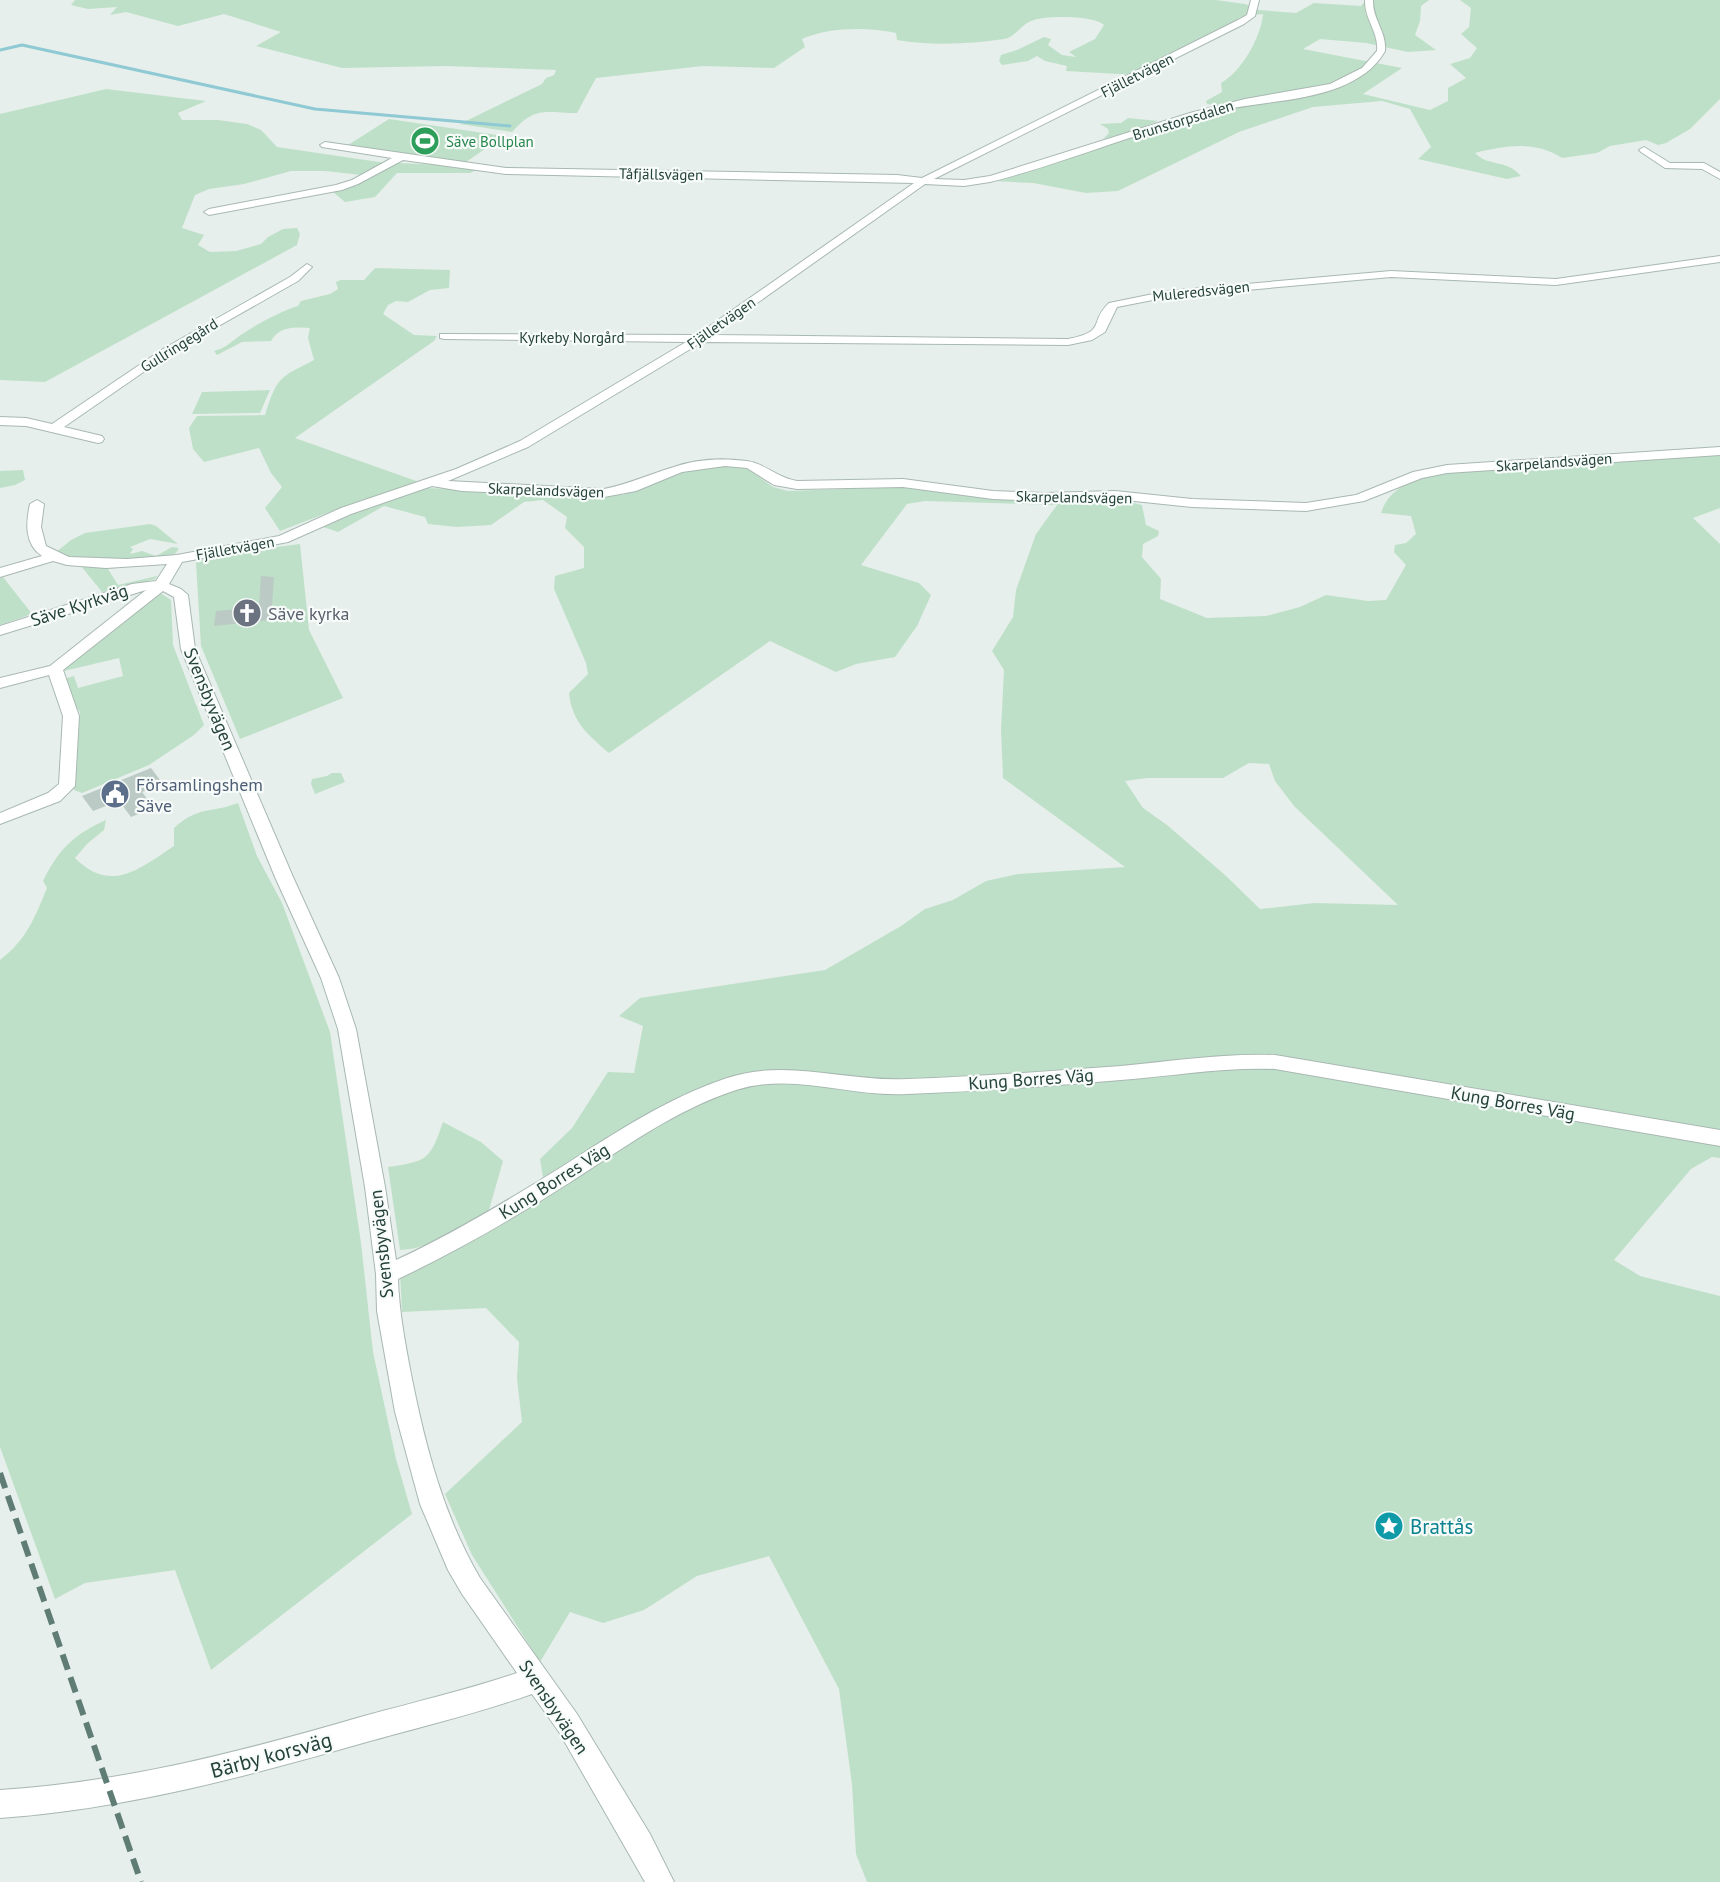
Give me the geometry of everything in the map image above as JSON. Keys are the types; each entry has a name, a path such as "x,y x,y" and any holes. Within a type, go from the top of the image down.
{"street":[{"name":"Fjälletvägen","path":"55,669 160,586 177,559 283,539 346,511 434,482 524,444 700,338 923,181 1241,22 1251,16 1255,0"},
{"name":"Brunstorpsdalen","path":"923,181 951,183 987,180 1223,107 1335,85 1359,74 1382,52 1381,36 1368,11 1369,0"},
{"name":"Tåfjällsvägen","path":"325,145 475,168 518,171 897,178 923,181"},
{"path":"1644,150 1668,166 1704,166 1720,176"},
{"path":"209,212 338,189 401,157"},
{"name":"Muleredsvägen","path":"700,338 1068,342 1088,338 1101,330 1108,310 1113,305 1168,294 1333,277 1391,274 1556,282 1720,259"},
{"name":"Gullringegård","path":"55,428 167,351 294,279 307,267"},
{"name":"Kyrkeby Norgård","path":"444,336 700,338"},
{"path":"0,421 18,421 98,439"},
{"name":"Skarpelandsvägen","path":"434,482 462,487 604,493 631,488 684,468 732,462 752,466 772,479 792,485 903,483 993,495 1045,497 1115,495 1198,503 1306,507 1359,498 1418,475 1447,469 1720,451"},
{"path":"37,504 33,519 35,534 41,548 55,556 95,563 117,564 177,559"},
{"path":"0,573 55,556"},
{"name":"Säve Kyrkväg","path":"0,631 122,591 160,586"},
{"name":"Svensbyvägen","path":"160,586 170,588 181,595 188,649 339,1002 356,1069 387,1274 388,1311 396,1358 421,1468 445,1538 466,1578 567,1723 596,1769 660,1882"},
{"path":"0,683 55,669 71,716 67,786 54,797 0,819"},
{"name":"Kung Borres Väg","path":"387,1274 430,1255 477,1229 621,1138 681,1106 754,1078 773,1076 821,1079 875,1088 913,1087 1120,1073 1251,1061 1275,1062 1720,1138"},
{"name":"Bärby korsväg","path":"0,1804 59,1800 174,1779 308,1746 465,1702 536,1679"}],"green space":[{"path":"75,0 1216,0 1245,4 1259,10 1296,13 1314,3 1361,6 1366,0 1429,0 1421,6 1420,21 1415,35 1436,50 1408,52 1366,43 1320,39 1303,49 1402,68 1363,94 1430,110 1448,101 1448,88 1466,78 1450,64 1470,58 1477,48 1461,34 1469,27 1471,8 1460,0 1720,0 1720,99 1690,129 1658,145 1646,140 1610,146 1597,153 1562,158 1552,152 1520,146 1475,153 1481,158 1515,170 1521,176 1507,179 1418,159 1431,147 1410,109 1382,101 1313,107 1239,132 1118,191 1086,193 1033,183 993,181 1227,107 1207,104 1206,101 1222,92 1221,83 1229,78 1249,53 1259,33 1263,14 1244,16 1136,75 1066,71 1067,66 1045,61 1037,56 1028,61 1002,65 999,61 1001,55 1044,37 1051,39 1048,45 1062,55 1076,57 1069,52 1095,39 1104,25 1090,19 1057,17 1037,19 1027,23 1008,38 964,43 923,43 897,40 896,33 873,30 836,30 802,39 805,47 774,68 703,66 596,78 577,113 542,112 535,114 520,123 512,132 460,124 542,84 546,78 554,75 556,70 446,66 342,68 256,46 281,32 224,14 178,26 126,12 110,15 117,7 88,9 71,5"},
{"path":"106,89 206,101 178,113 182,120 218,120 247,124 261,130 277,147 386,163 362,175 325,171 291,171 244,184 209,189 195,195 182,228 204,235 198,245 210,252 236,251 261,244 268,237 283,229 297,228 300,234 297,245 45,382 0,380 0,114"},
{"path":"1128,118 1158,121 1134,131 1103,139 1109,133 1108,129 1100,124 1121,123"},
{"name":"Säve Bollplan","path":"389,119 504,136 463,164 345,147"},
{"path":"398,163 443,165 476,170 470,173 397,173 375,197 345,202 333,192 363,182"},
{"path":"375,268 450,270 449,288 430,290 408,302 396,301 388,305 383,314 414,335 437,336 434,341 295,438 419,482 353,503 280,531 265,508 282,487 271,473 259,448 204,462 193,449 189,428 197,416 265,415 273,393 281,380 314,360 308,338 310,328 288,328 278,332 271,341 242,342 217,355 214,351 267,319 298,306 301,301 330,294 338,289 336,282 364,280"},
{"path":"270,390 260,413 192,414 202,392"},
{"path":"1720,454 1720,508 1693,518 1720,544 1720,1158 1712,1157 1691,1169 1614,1260 1640,1276 1720,1296 1720,1882 867,1882 856,1854 852,1784 839,1689 769,1556 697,1576 644,1610 603,1623 570,1612 540,1662 472,1555 445,1494 522,1422 517,1379 519,1342 486,1308 402,1312 400,1273 545,1189 540,1159 572,1128 608,1072 634,1073 643,1026 619,1016 640,998 825,970 901,926 925,909 953,900 986,881 1018,874 1125,867 1003,778 1001,730 1004,670 992,651 1013,617 1016,590 1036,534 1057,505 925,501 907,504 861,565 919,583 931,595 917,626 895,657 856,664 836,672 770,641 609,753 577,720 569,693 588,674 586,663 554,589 555,576 584,568 584,547 565,528 567,517 543,500 524,502 491,525 457,527 428,524 425,517 384,506 338,532 323,527 381,502 426,488 623,495 694,468 731,465 748,469 773,487 788,491 901,487 994,498 1117,499 1142,505 1146,525 1159,531 1158,536 1143,544 1142,557 1161,579 1160,599 1207,618 1266,616 1300,607 1326,595 1368,601 1386,600 1406,565 1394,552 1395,545 1406,543 1416,534 1411,516 1381,513 1389,497 1395,491 1435,473","holes":["1249,763 1269,764 1275,781 1294,806 1398,905 1315,903 1260,909 1225,875 1167,825 1143,808 1125,781 1147,778 1223,778"]},
{"path":"23,470 25,480 0,488 0,471"},
{"path":"150,524 156,526 178,544 150,539 130,547 133,549 130,554 142,551 156,556 172,547 179,548 176,553 150,560 116,561 55,553 71,540 85,533"},
{"path":"300,544 309,630 343,698 240,739 201,646 196,563 202,556"},
{"path":"81,566 136,566 108,569 118,585 157,576 155,579 102,592"},
{"path":"3,577 32,614 0,625 0,578"},
{"path":"156,594 162,594 171,600 173,645 204,725 194,735 149,765 82,793 74,790 80,712 74,704 64,679 74,676 78,688 123,676 119,658 64,671 62,668"},
{"path":"332,773 341,773 345,782 315,794 311,784 312,779"},
{"path":"238,803 257,856 282,903 330,1032 361,1243 373,1352 396,1459 412,1514 211,1670 175,1570 85,1583 55,1599 0,1447 0,960 17,944 29,928 47,888 43,881 55,860 68,844 84,831 106,820 104,830 75,858 88,869 101,875 125,874 149,863 174,846 174,828 183,821 198,813"},
{"path":"443,1122 481,1142 503,1161 489,1210 436,1241 412,1249 400,1250 388,1167 412,1163 426,1156 435,1144"}],"building":[{"name":"Säve kyrka","path":"261,576 274,577 272,606 286,611 271,620 214,626 216,611 259,607"},
{"name":"Församlingshem Säve","path":"151,768 163,784 142,792 154,808 131,817 119,801 93,811 82,796"}],"waterway":[{"path":"0,50 22,45 315,109 510,126"}],"railway":[{"path":"0,1473 141,1882"}],"place":[{"name":"Säve Bollplan","path":"425,141"},
{"name":"Säve kyrka","path":"247,613"},
{"name":"Församlingshem Säve","path":"115,794"},
{"name":"Brattås","path":"1389,1526"}]}
